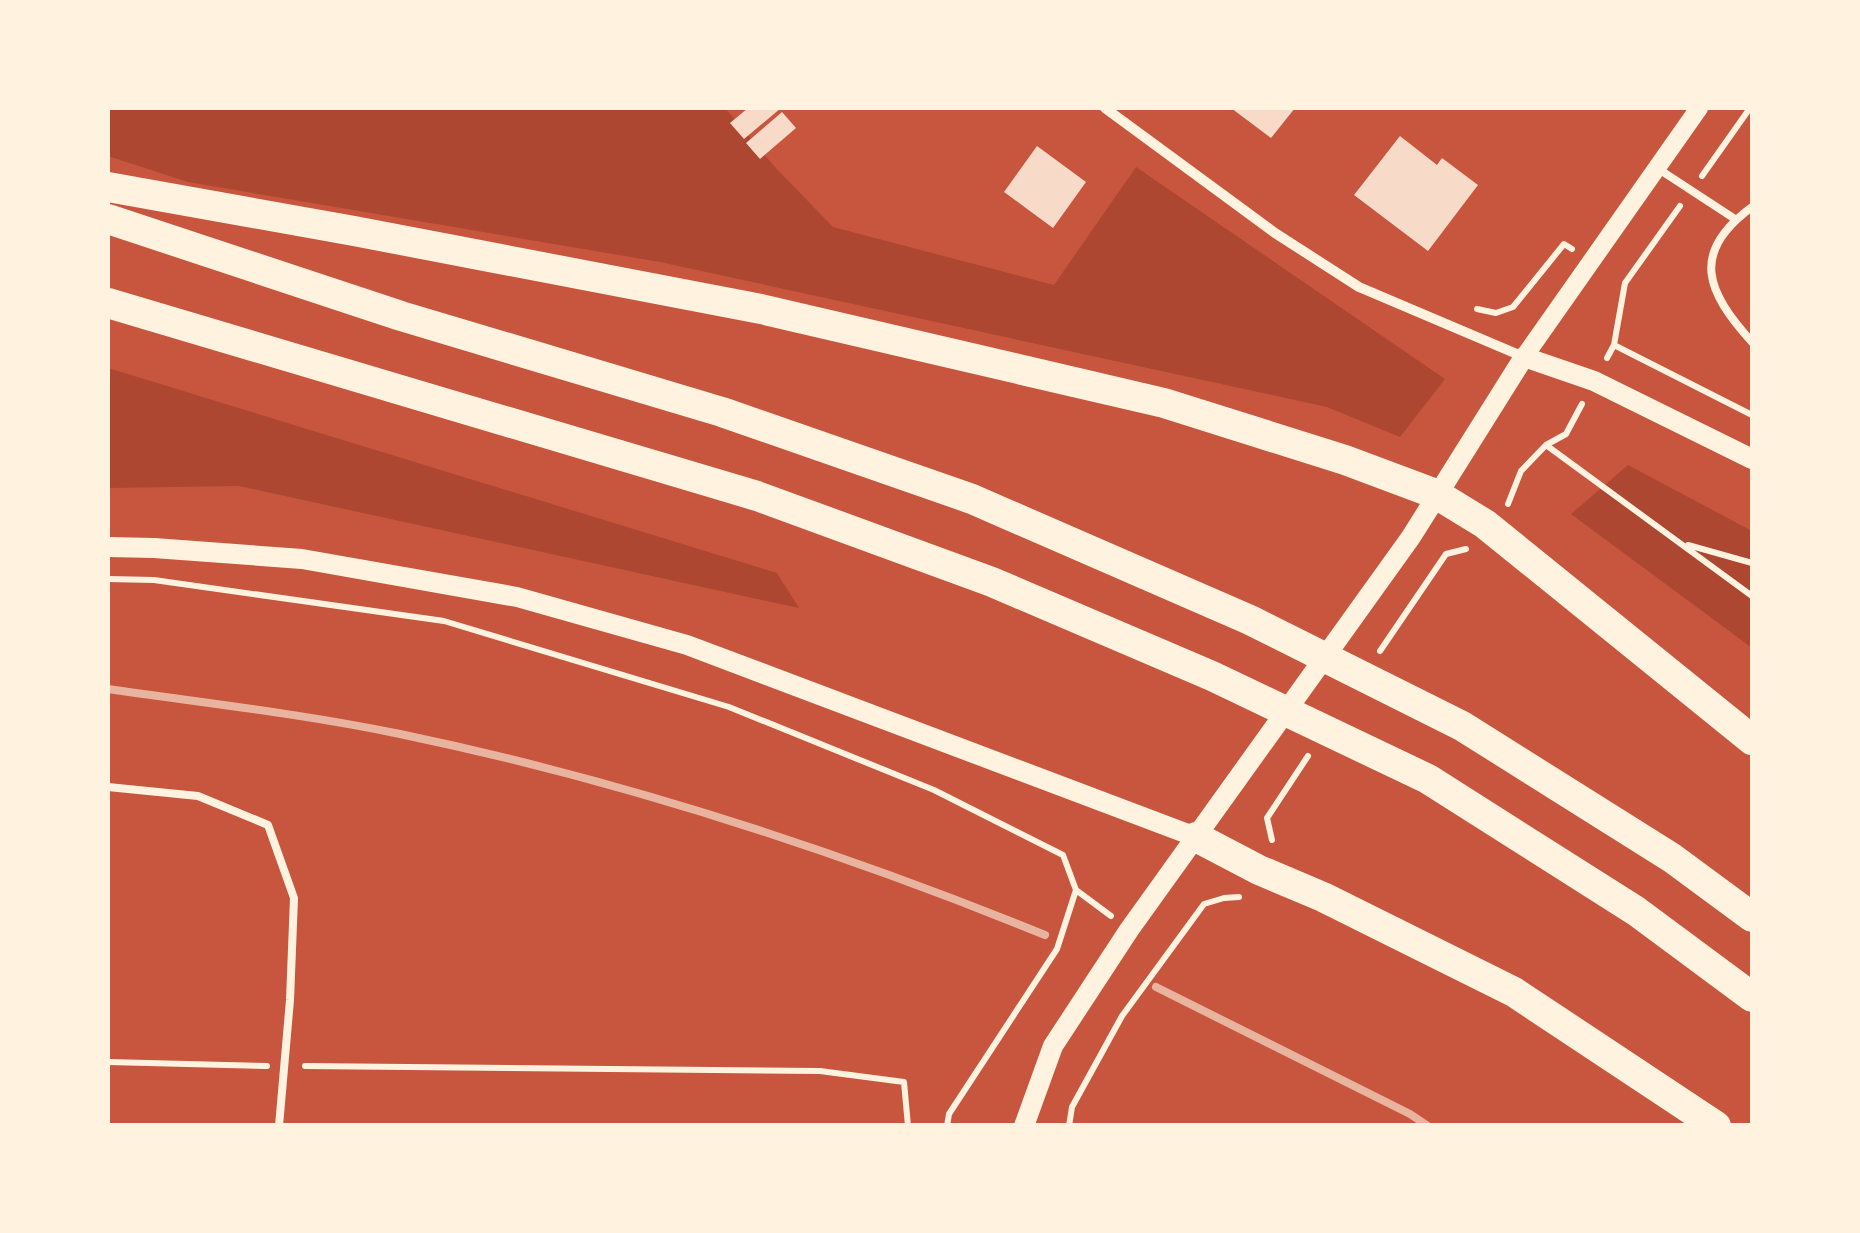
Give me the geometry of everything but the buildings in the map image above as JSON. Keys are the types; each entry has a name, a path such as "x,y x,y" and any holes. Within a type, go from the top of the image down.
{"highway":[{"path":"108,187 762,309 1164,403 1344,460 1436,494 1485,524 1752,740"},
{"path":"108,219 401,316 722,412 972,500 1250,620 1462,726 1672,858 1752,917"},
{"path":"108,302 757,496 992,582 1212,676 1428,780 1636,912 1752,996"},
{"path":"1196,836 1514,992 1716,1126"}],"main road":[{"path":"1024,1126 1053,1046 1129,930 1411,538 1524,357 1594,381 1752,460"},
{"path":"108,547 302,558 518,598 687,645 1196,836"}],"street":[{"path":"1105,108 1275,234 1360,287 1524,357 1699,108"}],"lane":[{"path":"1657,168 1735,219"},
{"path":"1752,206 1735,219 1714,248 1710,275 1727,314 1752,342"},
{"path":"108,787 198,796 268,825 294,898 279,1126"}],"path":[{"path":"1508,504 1521,471 1546,446 1566,434 1614,345 1625,283 1750,108"},
{"path":"1462,306 1496,313 1513,308 1564,244 1625,283"},
{"path":"1614,345 1752,415"},
{"path":"1546,446 1752,596"},
{"path":"1682,543 1752,563"},
{"path":"108,579 154,580 444,621 729,707 934,790 1063,854 1076,890 1057,949 949,1114 948,1126"},
{"path":"1069,1126 1072,1107 1122,1016 1167,954"},
{"path":"108,1062 820,1071 904,1082 908,1126"}],"shaded area":[{"path":"108,108 725,108 833,227 1054,285 1136,167 1445,379 1400,437 1327,407 660,262 188,182 108,156"},
{"path":"108,368 777,573 799,608 239,486 108,488"},
{"path":"1628,465 1752,531 1752,648 1571,514"}],"railway":[{"path":"108,689 364,727 565,773 807,846 1045,935"},
{"path":"1156,987 1428,1126"}]}
